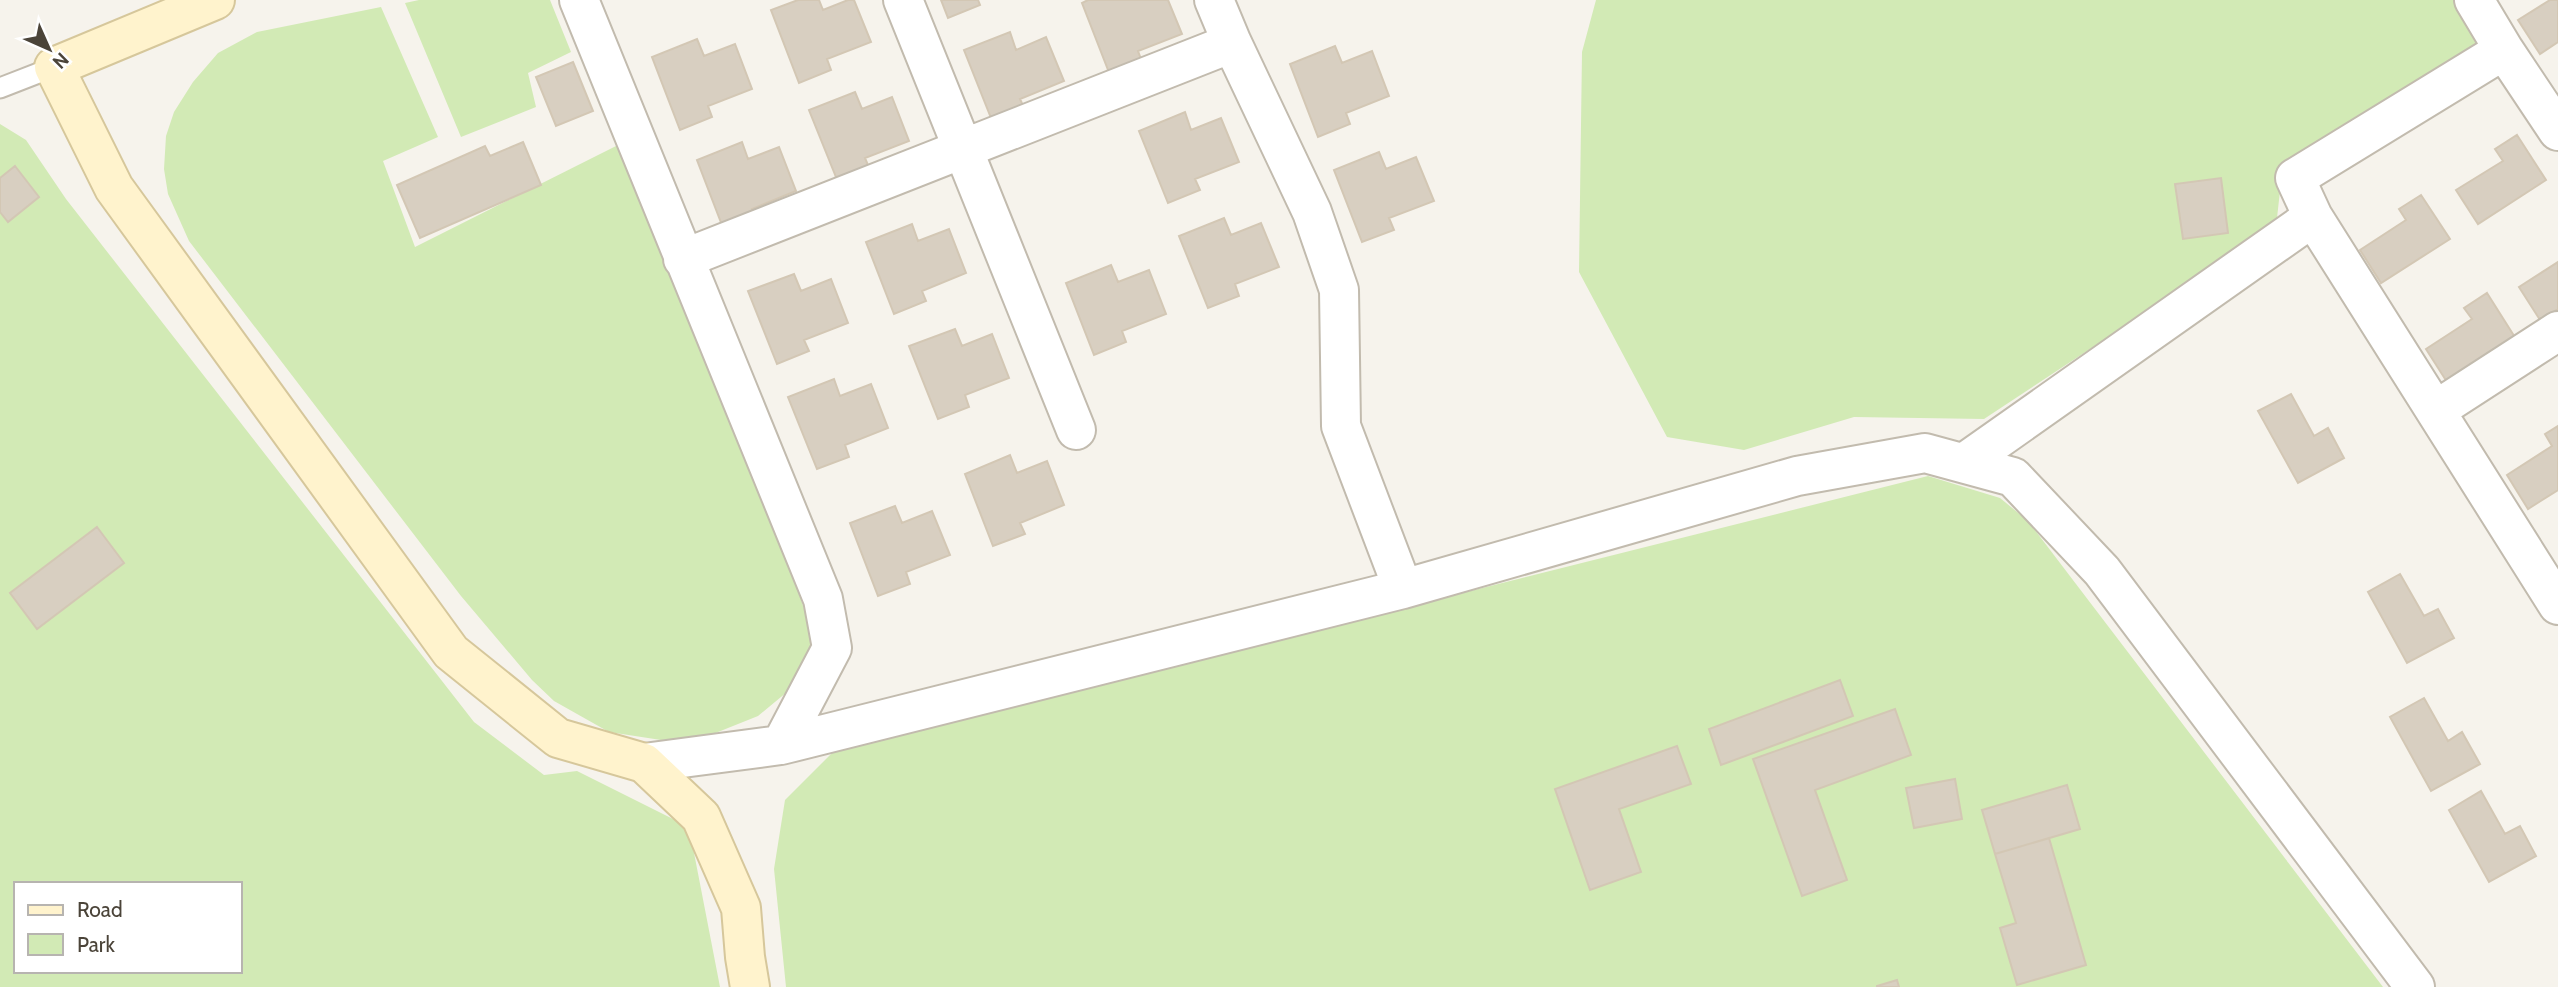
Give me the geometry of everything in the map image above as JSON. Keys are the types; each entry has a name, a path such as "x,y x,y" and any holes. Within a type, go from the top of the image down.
{"main road":[{"path":"215,0 54,67 114,188 451,652 558,738 644,763 701,817 741,908 750,987"}],"street":[{"path":"579,0 823,599 832,648 780,745"},
{"path":"903,0 1076,430"},
{"path":"1214,0 1312,212 1339,290 1341,426 1402,589"},
{"path":"2474,0 2558,131"},
{"path":"683,259 1232,43"},
{"path":"2504,50 2295,178 2313,217 2558,605"},
{"path":"1964,463 2313,217"},
{"path":"2436,410 2558,331"},
{"path":"644,763 780,745 1402,589 1797,476 1925,453 2013,477 2102,571 2415,987"}],"lane":[{"path":"0,88 54,67"}],"green space":[{"path":"419,0 550,0 571,52 528,73 536,107 461,137 405,3"},
{"path":"1596,0 2458,0 2480,46 2282,173 2277,218 2143,314 1984,419 1854,417 1744,450 1667,437 1579,272 1582,52"},
{"path":"381,7 438,137 383,161 415,247 624,142 765,491 814,639 810,663 787,692 758,716 708,736 661,740 609,732 554,701 532,680 461,596 189,241 168,194 164,169 166,136 174,112 193,82 218,53 257,32"},
{"path":"0,124 26,140 66,199 474,722 544,775 577,771 689,827 720,987 0,987"},
{"path":"1928,476 2000,498 2028,521 2383,987 786,987 774,869 785,800 834,751"}],"building":[{"path":"798,0 819,0 823,10 854,0 871,42 827,59 831,70 799,83 771,10"},
{"path":"941,0 978,0 980,5 948,18"},
{"path":"1088,0 1168,0 1182,34 1138,51 1142,62 1110,75 1082,3"},
{"path":"2550,0 2558,0 2558,42 2540,54 2518,20"},
{"path":"1010,32 1016,50 1046,37 1064,81 1020,99 1025,110 993,123 964,50"},
{"path":"697,39 704,56 735,44 752,89 708,106 712,117 680,130 652,57"},
{"path":"1335,46 1342,63 1372,51 1389,96 1346,113 1350,124 1318,137 1290,64"},
{"path":"573,62 593,111 556,126 536,77"},
{"path":"855,92 862,109 892,97 909,141 865,158 870,170 838,182 809,110"},
{"path":"1185,112 1191,130 1221,118 1239,162 1195,179 1200,190 1168,203 1139,131"},
{"path":"2517,135 2546,180 2478,224 2456,190 2503,161 2495,149"},
{"path":"523,142 541,185 420,238 397,185 485,146 490,156"},
{"path":"742,142 748,159 779,147 796,191 752,209 757,220 725,233 697,160"},
{"path":"1379,152 1386,169 1416,157 1434,201 1389,218 1394,230 1362,242 1334,170"},
{"path":"15,166 39,197 8,222 0,212 0,178"},
{"path":"2221,178 2228,233 2183,239 2175,184"},
{"path":"2421,195 2450,239 2381,283 2360,250 2406,220 2399,209"},
{"path":"1224,218 1231,235 1261,223 1279,267 1235,284 1239,296 1208,308 1179,236"},
{"path":"912,224 918,241 949,229 966,273 922,291 926,301 894,314 866,242"},
{"path":"2558,262 2558,309 2540,320 2519,287"},
{"path":"1111,265 1118,282 1149,270 1166,314 1122,331 1126,342 1094,355 1066,283"},
{"path":"794,274 801,291 831,279 848,323 804,340 809,351 777,364 748,291"},
{"path":"2487,293 2516,339 2447,382 2426,349 2472,319 2464,308"},
{"path":"955,329 962,346 992,334 1009,378 965,395 969,407 938,419 909,346"},
{"path":"834,379 840,396 871,384 888,428 845,445 849,457 817,469 788,397"},
{"path":"2291,394 2314,436 2328,428 2344,458 2298,483 2258,411"},
{"path":"2558,426 2558,490 2528,509 2507,475 2552,446 2545,434"},
{"path":"1010,455 1017,473 1047,461 1064,505 1020,523 1025,534 993,546 965,474"},
{"path":"895,506 902,523 932,511 950,555 906,572 910,584 878,596 850,523"},
{"path":"97,527 124,563 37,629 10,593"},
{"path":"2400,574 2424,616 2438,609 2454,638 2407,663 2368,592"},
{"path":"1840,680 1853,716 1721,765 1709,729"},
{"path":"2424,698 2448,741 2462,732 2480,764 2431,791 2390,717"},
{"path":"1895,709 1911,755 1815,790 1847,880 1802,896 1753,759"},
{"path":"1677,746 1691,784 1619,809 1641,872 1590,890 1555,789"},
{"path":"1955,779 1962,819 1914,828 1906,788"},
{"path":"2067,785 2080,829 1995,854 1982,810"},
{"path":"2481,791 2505,834 2520,826 2536,856 2489,882 2449,810"},
{"path":"2049,838 2086,965 2017,985 2000,928 2016,923 1995,854"},
{"path":"1897,980 1899,987 1877,987 1877,986"}]}
